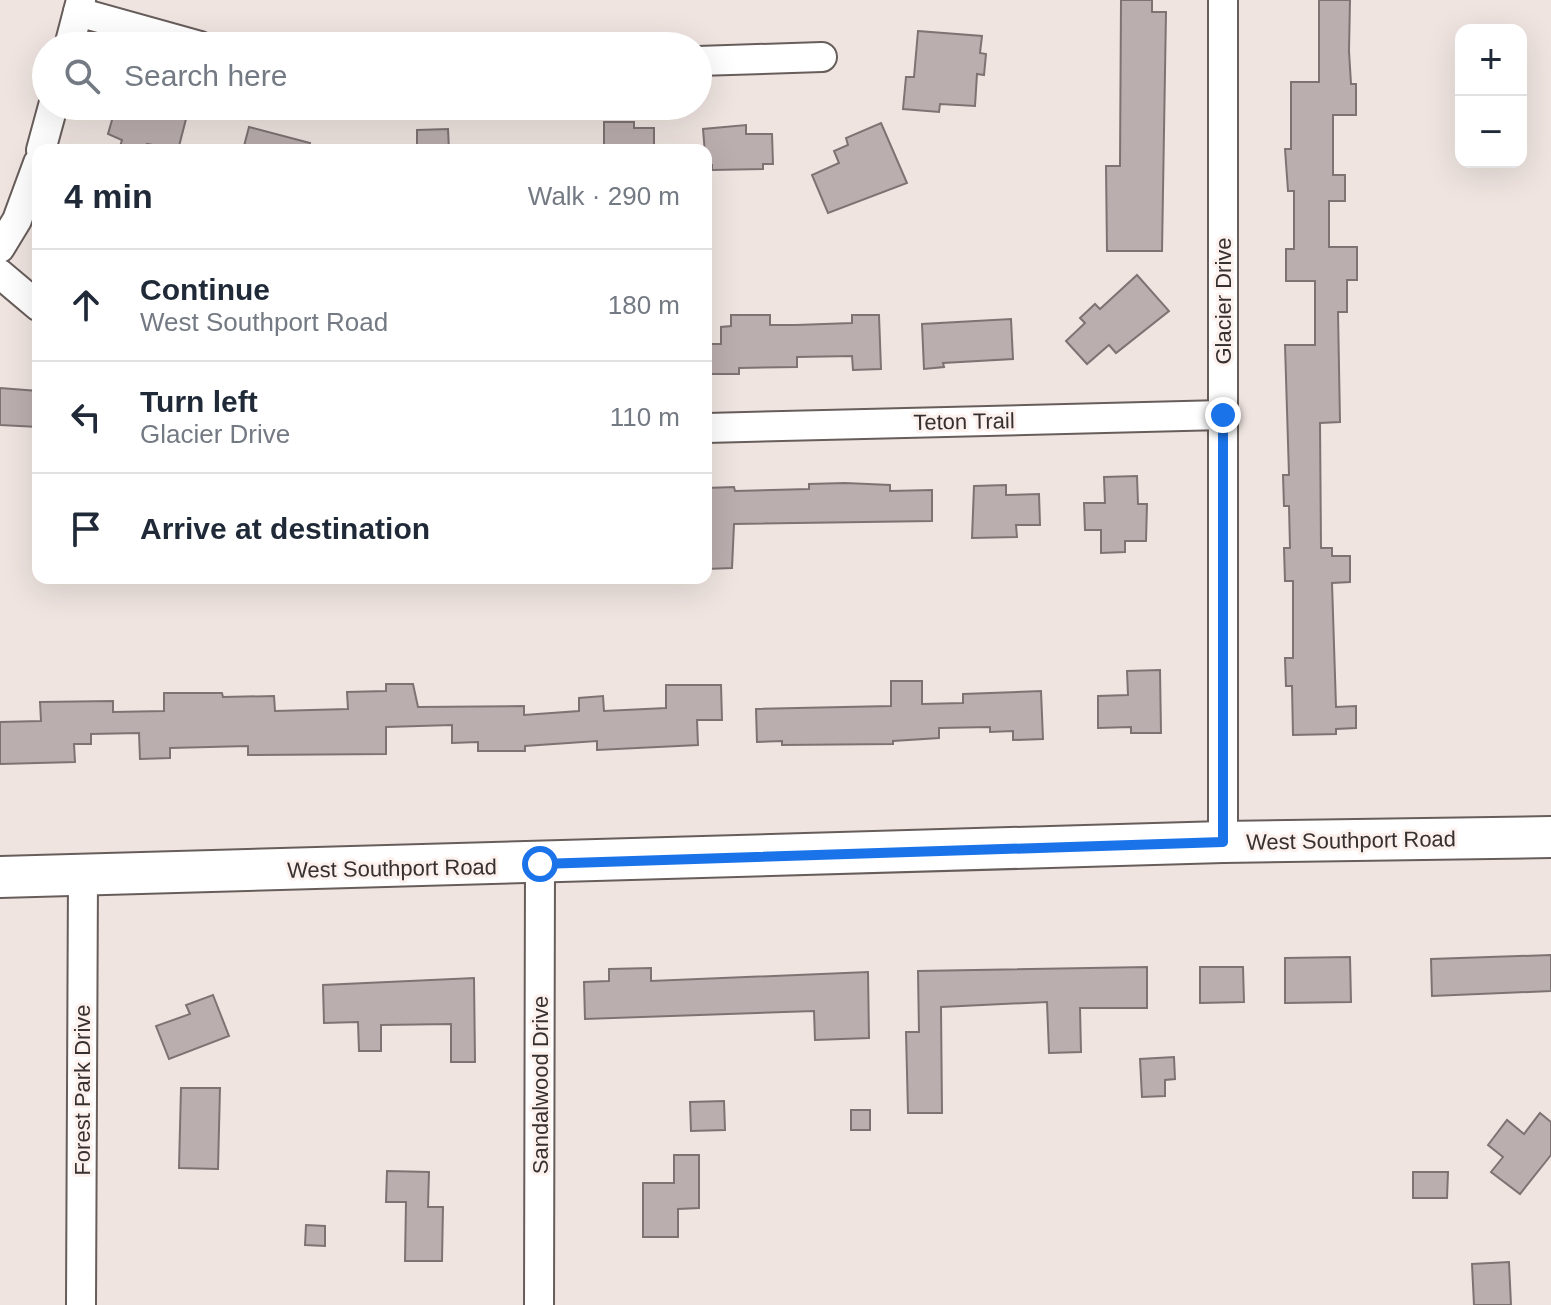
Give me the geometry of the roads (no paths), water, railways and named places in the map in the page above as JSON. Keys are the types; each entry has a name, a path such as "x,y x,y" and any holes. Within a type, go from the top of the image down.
{"main road":[{"name":"West Southport Road","path":"0,877 540,864 1223,842 1551,837"}],"street":[{"name":"Glacier Drive","path":"1223,0 1223,842"},
{"path":"73,32 80,6 158,32"},
{"path":"712,61 822,57"},
{"path":"43,144 49,120"},
{"path":"0,248 17,220 32,179"},
{"path":"0,274 32,301"},
{"name":"Teton Trail","path":"712,428 1223,415"},
{"name":"Sandalwood Drive","path":"539,1305 540,864"},
{"name":"Forest Park Drive","path":"81,1305 83,875"}]}
